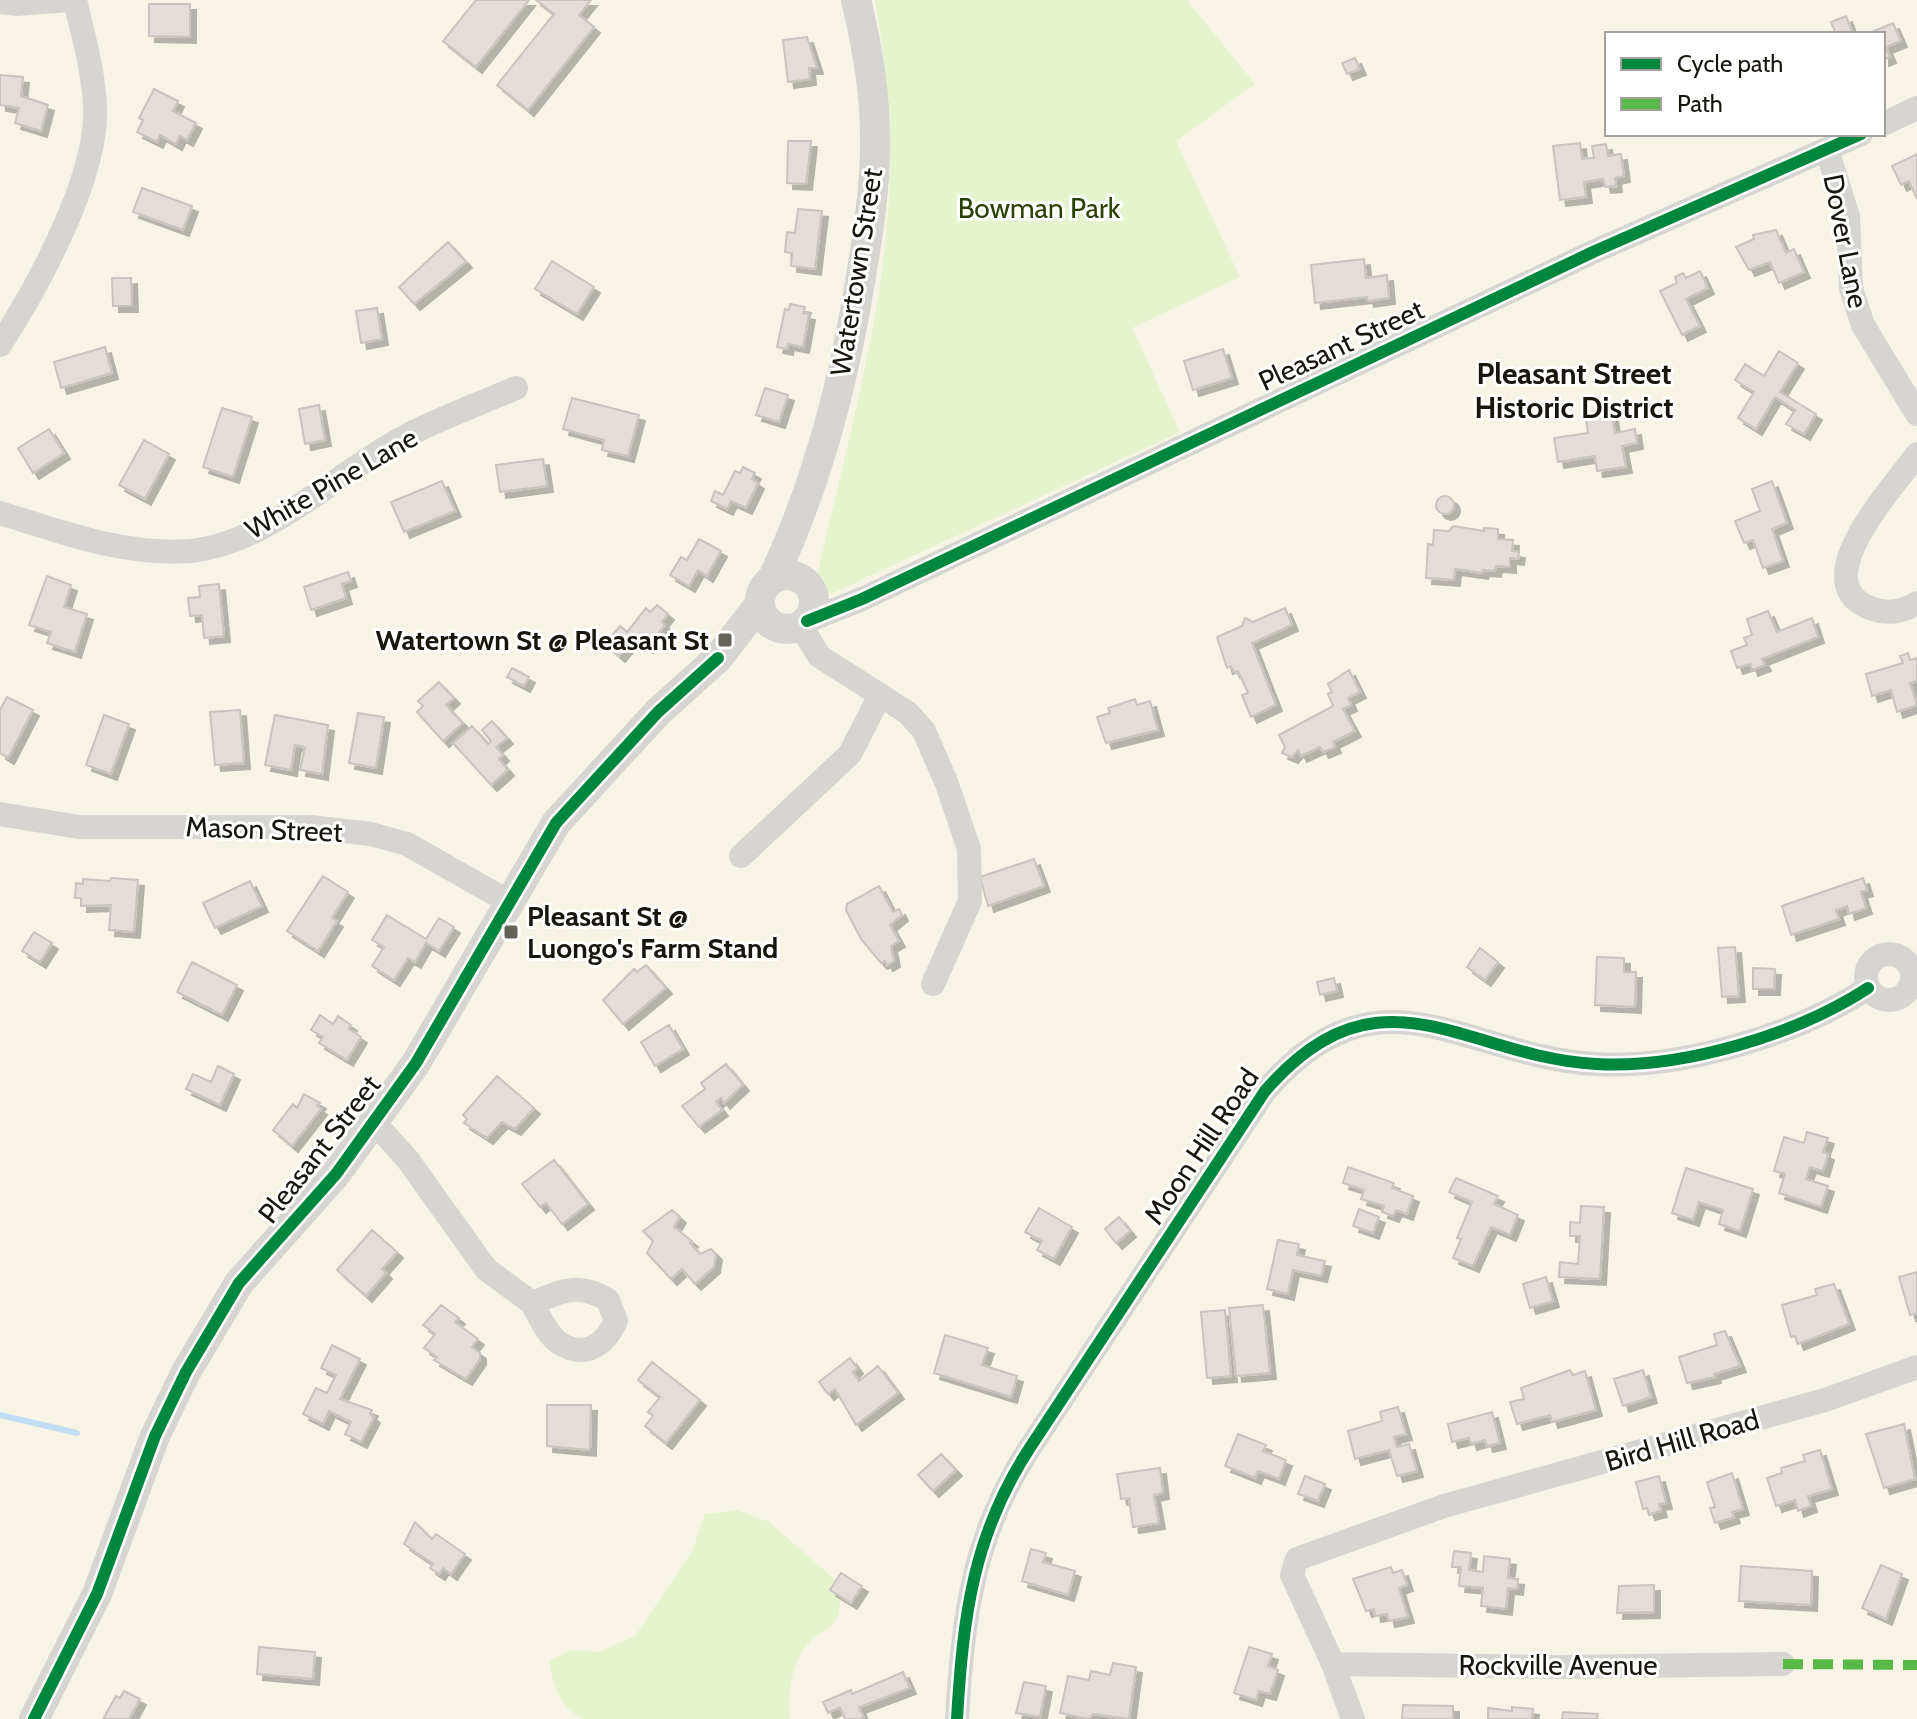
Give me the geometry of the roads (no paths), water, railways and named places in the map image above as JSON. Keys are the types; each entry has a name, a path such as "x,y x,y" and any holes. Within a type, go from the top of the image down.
{"main road":[{"name":"Watertown Street","path":"796,606 792,538 822,455 853,326 867,236 876,140 872,79 856,0"},
{"name":"Pleasant Street","path":"718,658 759,605 766,621 796,606"},
{"name":"Pleasant Street","path":"34,1719 97,1594 155,1436 186,1372 239,1283 336,1174 416,1063 556,823 658,712 718,658 796,606"}],"street":[{"path":"0,2 72,0 96,110 89,156 49,259 0,345"},
{"path":"1885,123 1917,108"},
{"name":"Pleasant Street","path":"796,606 844,606 1593,252 1857,136"},
{"name":"Dover Lane","path":"1827,150 1848,216 1851,288 1863,325 1917,414"},
{"name":"White Pine Lane","path":"0,513 137,551 193,551 232,540 287,513 404,437 516,388"},
{"path":"1917,454 1854,540 1844,576 1853,597 1871,608 1899,613 1917,603"},
{"path":"796,606 819,656 908,713 924,731 969,849 970,901 960,931 933,984"},
{"path":"741,856 850,754 879,697"},
{"name":"Mason Street","path":"0,814 79,827 310,827 371,834 407,844 511,903"},
{"name":"Moon Hill Road","path":"957,1719 962,1635 971,1585 984,1535 1001,1498 1031,1446 1265,1091 1302,1053 1342,1032 1387,1022 1410,1022 1453,1029 1568,1061 1630,1065 1664,1061 1778,1031 1833,1009 1868,988"},
{"path":"373,1121 408,1160 486,1269 532,1303"},
{"name":"Bird Hill Road","path":"1333,1664 1292,1575 1297,1559 1444,1506 1797,1408 1917,1367"},
{"path":"1333,1664 1353,1719"},
{"name":"Rockville Avenue","path":"1333,1664 1558,1667 1783,1664"}],"waterway":[{"path":"0,1415 77,1433"}],"place":[{"name":"Watertown St @ Pleasant St","path":"725,640"},
{"name":"Pleasant St @ Luongo's Farm Stand","path":"511,932"}],"district":[{"name":"Pleasant Street Historic District","path":"1574,391"}],"park label":[{"name":"Bowman Park","path":"1039,208"}]}
